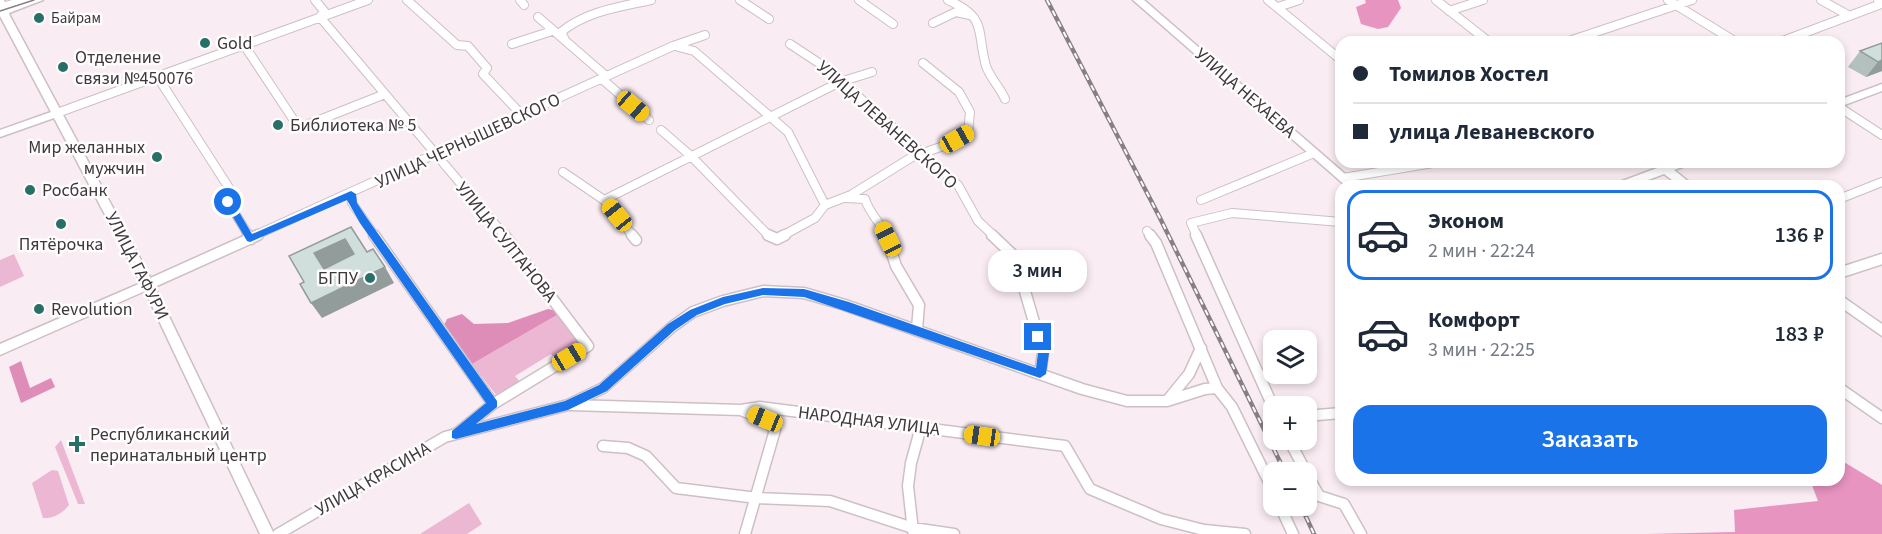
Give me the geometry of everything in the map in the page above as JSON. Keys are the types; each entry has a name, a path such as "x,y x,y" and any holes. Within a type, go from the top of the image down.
{"street":[{"path":"1,8 25,0"},
{"path":"1,8 38,0"},
{"name":"УЛИЦА СУЛТАНОВА","path":"315,0 324,11 320,17 435,156 502,232 588,346"},
{"path":"0,134 368,0"},
{"path":"407,0 457,45 468,46 488,68 483,74 522,115"},
{"path":"565,39 561,32 571,23 603,10 651,0"},
{"path":"740,0 769,19"},
{"path":"859,0 894,24"},
{"path":"948,0 969,12"},
{"path":"966,0 969,12 980,29 986,67 991,77 1002,89 1005,99"},
{"name":"УЛИЦА НЕХАЕВА","path":"1138,0 1346,180"},
{"path":"1269,0 1335,55"},
{"path":"1278,7 1299,0"},
{"path":"1436,0 1481,36"},
{"path":"1449,11 1483,0"},
{"path":"1668,0 1726,36"},
{"path":"1584,36 1692,0"},
{"path":"1821,0 1848,15"},
{"path":"1795,36 1879,2"},
{"name":"УЛИЦА ГАФУРИ","path":"1,8 147,285 267,534"},
{"path":"933,23 956,12 969,12"},
{"path":"538,17 552,31 565,39 649,120"},
{"path":"512,44 552,31"},
{"name":"УЛИЦА ЧЕРНЫШЕВСКОГО","path":"0,351 435,156 604,77 705,34"},
{"path":"244,45 300,128 385,94"},
{"name":"УЛИЦА ЛЕВАНЕВСКОГО","path":"790,45 816,60 958,185 978,221 1015,258 1043,353 1040,374"},
{"path":"673,46 694,51 788,132 825,205"},
{"path":"661,130 692,157 770,237 777,239 815,218 825,205 844,197 912,157 968,133 970,112 959,92 923,63"},
{"path":"604,200 840,82 872,72"},
{"path":"157,76 231,190 228,202 250,239"},
{"path":"1845,103 1882,87"},
{"path":"1845,110 1882,135"},
{"path":"1201,200 1314,153"},
{"path":"1343,178 1403,168"},
{"path":"1632,180 1655,168"},
{"path":"1665,168 1680,180"},
{"path":"563,172 604,200 636,240"},
{"path":"1845,197 1882,182"},
{"path":"351,194 352,203 493,404"},
{"path":"844,197 865,199 868,211 878,219 888,239 896,266 919,305 920,320 917,329"},
{"path":"1268,396 1191,223 1232,213 1335,222"},
{"path":"1147,231 1156,243 1217,388 1237,416 1263,469"},
{"path":"1845,271 1882,260"},
{"path":"456,434 568,405 603,388 672,327 693,312 723,301 763,291 804,293 917,329 1082,389 1127,401 1167,401 1205,389 1217,388"},
{"path":"1845,303 1882,331"},
{"name":"УЛИЦА КРАСИНА","path":"278,534 445,437 456,434 493,404 588,346"},
{"path":"1167,401 1189,374 1201,348"},
{"path":"1845,392 1882,418"},
{"name":"НАРОДНАЯ УЛИЦА","path":"568,405 741,410 760,406 1065,446 1090,489 1161,519 1204,530 1245,534"},
{"path":"741,410 765,419 775,430 745,534"},
{"path":"1317,415 1335,414"},
{"path":"913,531 908,486 911,463 921,427"},
{"path":"603,446 623,445 650,456 676,488 757,498 830,501 913,531 954,534"},
{"path":"1317,492 1319,496 1344,504 1361,534"},
{"path":"1285,516 1293,534"}],"shaded area":[{"path":"1365,0 1398,0 1401,8 1388,27 1378,29 1361,24 1356,7 1366,3"},
{"path":"14,254 24,276 0,287 0,260"},
{"path":"548,309 553,310 557,315 472,364 444,325 447,319 462,314 474,324 508,323"},
{"path":"557,315 583,345 557,360 551,354 515,376 520,382 497,396 472,364"},
{"path":"21,361 30,388 51,378 55,387 21,403 9,367"},
{"path":"61,440 85,504 78,504 55,447"},
{"path":"1845,463 1882,485 1882,534 1647,534 1735,532 1734,510 1818,501 1812,486 1845,486"},
{"path":"52,470 58,471 69,505 58,515 43,518 32,483"},
{"path":"469,503 482,524 467,534 420,534"}],"building":[{"path":"1882,43 1882,60 1878,62 1860,51"},
{"path":"351,227 367,252 373,249 385,267 311,303 300,284 304,282 289,256","holes":["345,239 354,254 324,269 314,253"]}],"tram line":[{"path":"0,11 34,0"}],"railway":[{"path":"1047,0 1159,216 1280,462"},
{"path":"1306,516 1314,534"}],"place":[{"name":"Байрам","path":"39,18"},
{"name":"Gold","path":"205,43"},
{"name":"Отделение связи №450076","path":"63,67"},
{"name":"Библиотека № 5","path":"278,125"},
{"name":"Мир желанных мужчин","path":"157,157"},
{"name":"Росбанк","path":"30,190"},
{"name":"Пятёрочка","path":"61,224"},
{"name":"БГПУ","path":"370,278"},
{"name":"Revolution","path":"39,309"},
{"name":"Республиканский перинатальный центр","path":"77,444"}],"route":[{"path":"228,202 250,239 351,194 352,203 387,255 493,404 456,434 568,405 603,388 672,327 693,312 723,301 763,291 804,293 845,305 1040,374 1043,353 1038,337"}]}
